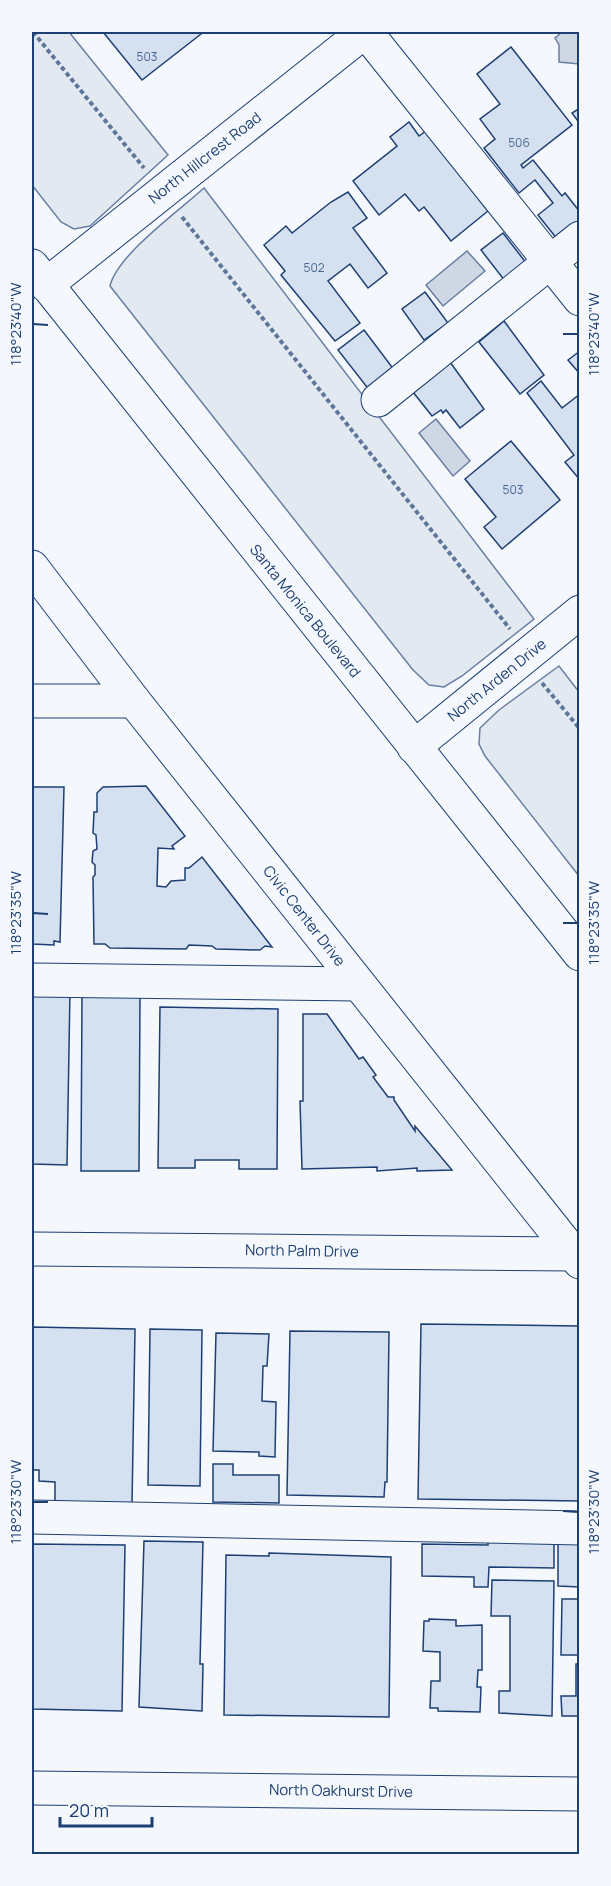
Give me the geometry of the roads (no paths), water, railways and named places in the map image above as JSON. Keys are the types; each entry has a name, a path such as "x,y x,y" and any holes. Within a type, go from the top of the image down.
{"street":[{"path":"365,32 579,300"},
{"name":"North Hillcrest Road","path":"39,275 365,32"},
{"path":"378,400 579,238"},
{"name":"Santa Monica Boulevard","path":"39,275 579,954"},
{"name":"Civic Center Drive","path":"32,567 134,701 576,1258"},
{"name":"North Arden Drive","path":"414,747 579,612"},
{"path":"32,701 134,701"},
{"path":"32,980 358,984"},
{"name":"North Palm Drive","path":"32,1248 576,1258"},
{"path":"32,1517 579,1528"},
{"name":"North Oakhurst Drive","path":"32,1788 579,1794"}]}
